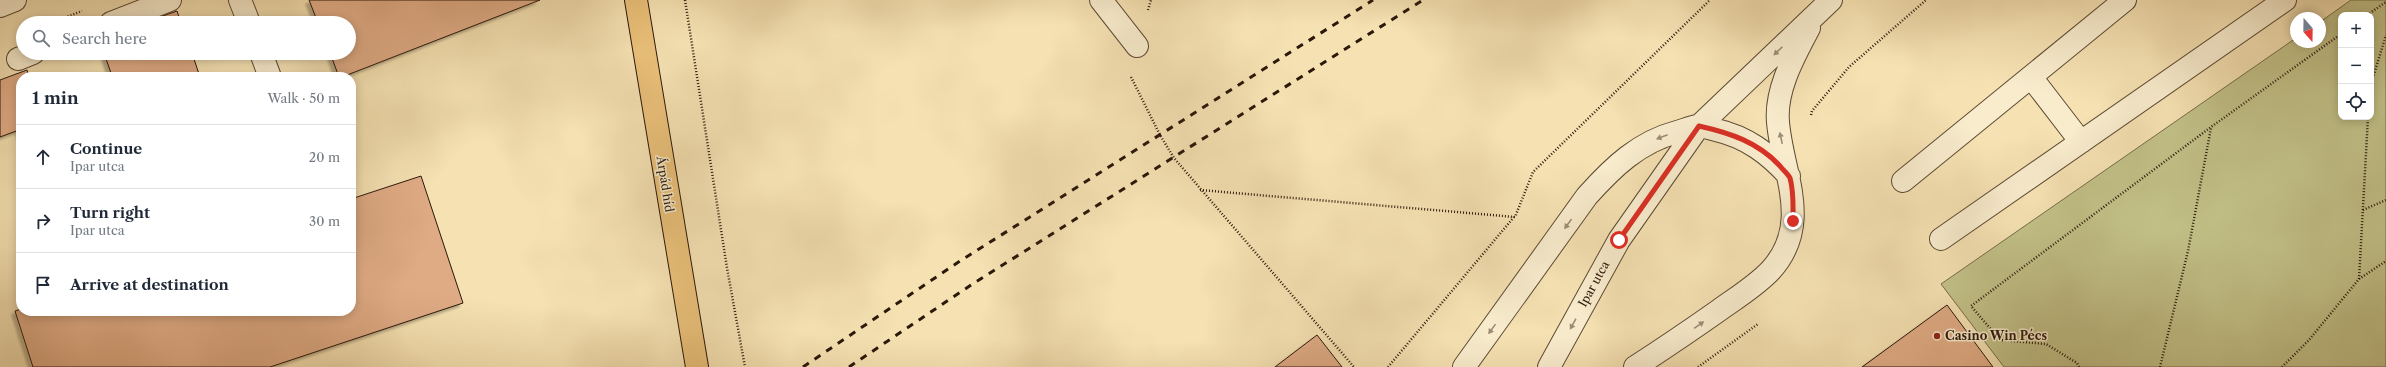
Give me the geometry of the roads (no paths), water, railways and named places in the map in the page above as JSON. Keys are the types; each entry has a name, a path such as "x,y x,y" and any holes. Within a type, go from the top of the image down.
{"main road":[{"name":"Árpád híd","path":"636,0 696,367"}],"street":[{"path":"129,16 170,0"},
{"path":"240,0 246,16"},
{"path":"1101,0 1137,46"},
{"path":"1903,181 2125,0"},
{"path":"1941,239 2285,0"},
{"name":"Ipar utca","path":"1550,367 1619,240 1699,126 1824,7"},
{"name":"Ipar utca","path":"1635,367 1747,291 1771,269 1785,246 1793,221 1794,199 1778,121 1781,94 1794,58 1824,7"},
{"path":"264,60 268,72"},
{"path":"2031,77 2081,142"},
{"path":"1464,367 1587,196 1610,170 1637,148 1661,136 1699,126 1731,133 1750,142 1772,158 1789,176"}],"railway":[{"path":"803,367 957,263 1373,0"},
{"path":"849,367 971,285 1423,0"}],"place":[{"name":"Casino Win Pécs","path":"1937,336"}]}
